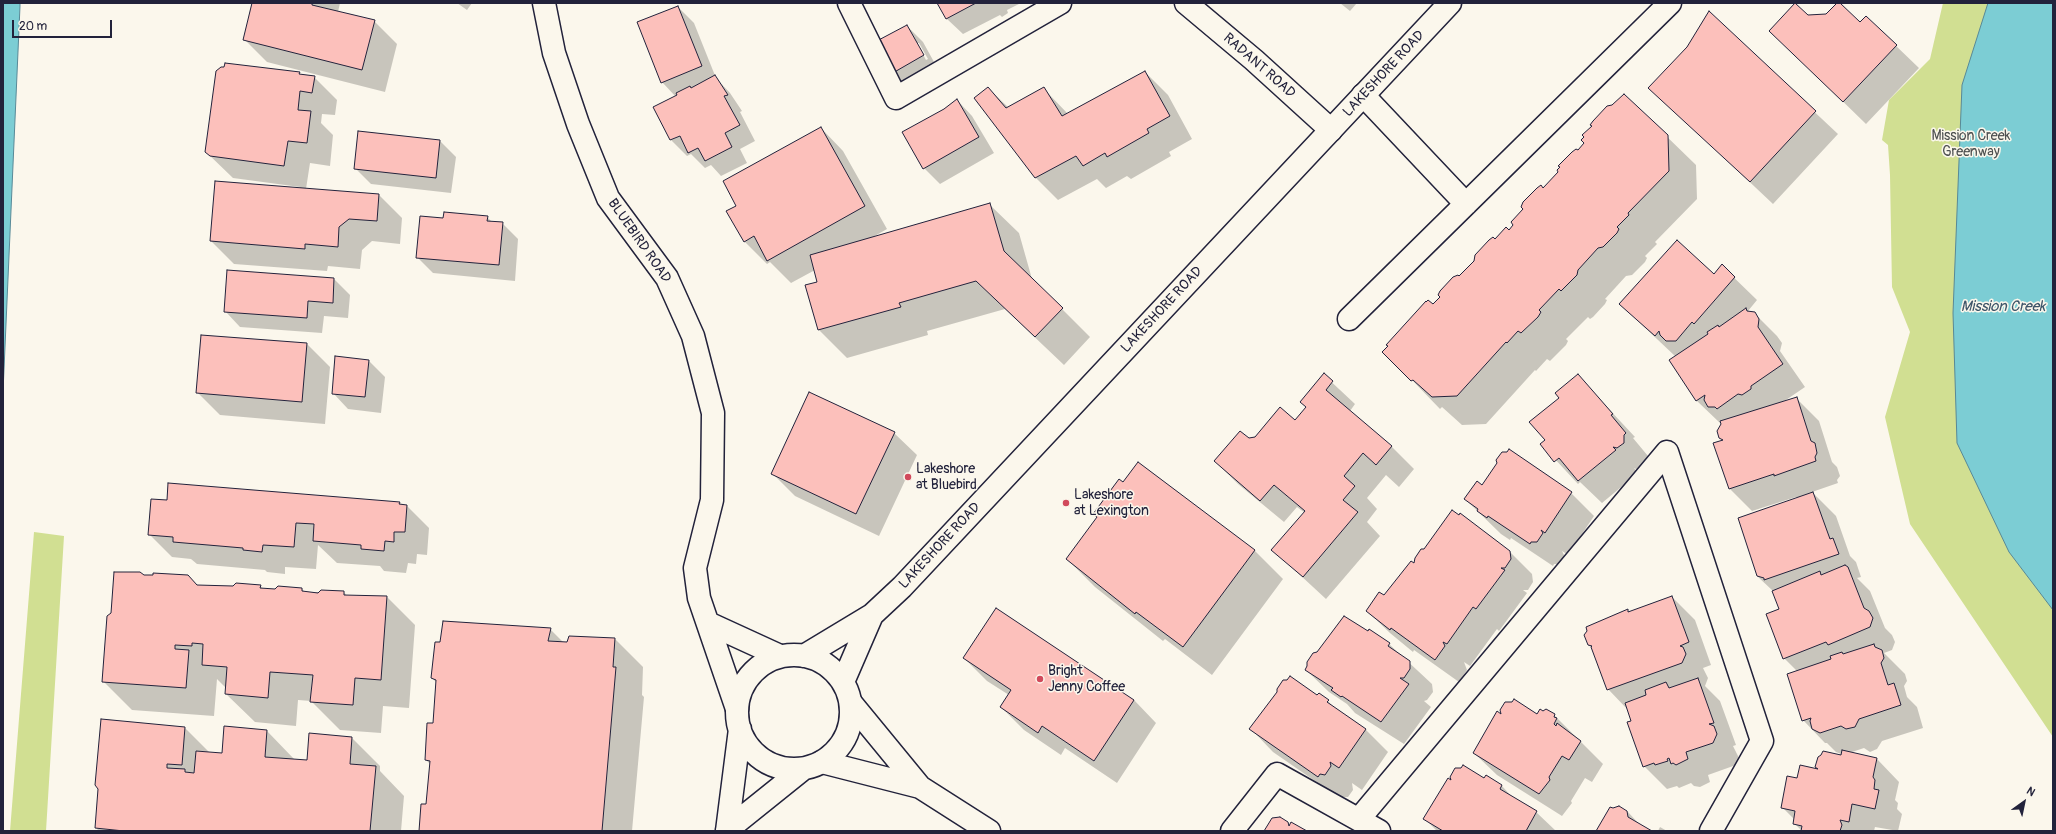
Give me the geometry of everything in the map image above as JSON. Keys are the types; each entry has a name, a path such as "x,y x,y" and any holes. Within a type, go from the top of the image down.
{"main road":[{"name":"BLUEBIRD ROAD","path":"544,3 554,53 578,124 608,198 667,278 693,336 713,413 712,500 695,568 699,598 738,719"},
{"path":"849,3 896,98 1060,3"},
{"name":"RADANT ROAD","path":"1186,3 1254,60 1331,130"},
{"name":"LAKESHORE ROAD","path":"804,656 872,615 902,587 1450,3"},
{"path":"1349,319 1670,3"},
{"path":"1363,95 1466,204"},
{"path":"1359,819 1667,452 1762,741 1711,831"},
{"name":"LAKESHORE ROAD","path":"843,682 872,615"},
{"path":"708,623 780,656 804,656 826,665 843,682 851,703 920,787 989,831"},
{"path":"727,830 738,719 743,686 758,667 780,656"},
{"path":"727,830 812,766 840,747 850,726 851,703"},
{"path":"738,719 749,747 764,760 782,768 812,766 920,787"},
{"path":"1232,831 1277,774 1379,831"}],"green space":[{"name":"Mission Creek Greenway","path":"1943,3 2053,3 2053,737 1910,524 1885,417 1910,332 1892,287 1888,145 1882,140 1889,100 1930,59"},
{"path":"34,532 64,536 46,831 10,831"}],"water":[{"path":"3,3 20,3 20,6 3,392"},
{"name":"Mission Creek","path":"1988,3 2053,3 2053,610 2009,552 1957,443 1953,313 1962,85"}],"building":[{"path":"252,3 312,3 312,5 375,20 362,70 243,40"},
{"path":"937,3 976,3 946,19"},
{"path":"1795,3 1808,15 1826,14 1837,3 1840,3 1860,22 1866,16 1897,45 1843,102 1769,31"},
{"path":"678,6 702,66 661,83 637,22"},
{"path":"1709,11 1816,111 1750,182 1648,88 1687,47"},
{"path":"907,25 924,55 891,74 873,43"},
{"path":"225,63 300,72 299,74 315,76 312,93 300,91 298,110 311,111 307,143 288,141 284,166 210,156 205,152 216,71 221,67 224,67"},
{"path":"1145,71 1170,116 1147,129 1149,133 1107,157 1105,153 1083,166 1076,156 1035,178 974,98 988,87 1006,108 1044,87 1062,116"},
{"path":"715,75 728,95 724,96 740,125 725,133 732,147 705,161 698,148 688,153 680,136 670,140 653,107 677,95 676,93 690,86 691,88"},
{"path":"1624,94 1668,135 1669,171 1628,213 1629,215 1617,227 1619,229 1617,233 1603,247 1598,248 1578,270 1577,275 1561,291 1559,289 1539,310 1541,312 1538,317 1521,333 1518,331 1507,343 1506,342 1457,396 1432,397 1413,380 1411,381 1382,352 1388,346 1386,345 1426,301 1428,300 1433,304 1440,297 1438,295 1440,291 1453,277 1459,276 1474,261 1475,255 1489,240 1493,237 1495,239 1506,227 1509,230 1513,225 1511,222 1523,209 1521,207 1523,202 1541,185 1543,188 1558,172 1557,170 1560,167 1558,166 1572,152 1576,149 1578,150 1584,143 1581,140 1584,137 1582,135 1592,126 1590,125 1593,121 1607,106 1612,105"},
{"path":"957,99 979,137 923,169 902,132 944,109"},
{"path":"821,127 865,206 767,261 754,236 744,242 726,211 736,206 723,181"},
{"path":"358,131 440,140 436,178 354,169"},
{"path":"215,181 379,194 377,221 349,219 339,227 338,247 305,244 305,249 210,241"},
{"path":"990,203 1004,251 1063,308 1035,337 976,281 899,303 901,307 818,330 805,285 817,282 810,255"},
{"path":"444,212 488,216 487,221 503,222 499,265 416,258 420,216 443,218"},
{"path":"1677,240 1714,274 1722,264 1735,277 1694,324 1692,322 1676,341 1666,341 1660,335 1659,331 1655,336 1619,304"},
{"path":"227,270 334,278 333,303 308,301 307,318 224,312"},
{"path":"1746,308 1747,311 1755,312 1759,319 1758,327 1783,364 1751,386 1751,389 1742,395 1738,394 1717,409 1715,407 1708,407 1704,400 1705,395 1696,401 1669,360 1708,334 1707,332 1718,325 1719,327"},
{"path":"201,335 307,343 302,402 196,393"},
{"path":"335,356 369,360 365,397 332,394"},
{"path":"1324,373 1333,381 1326,390 1392,446 1376,465 1363,453 1344,476 1355,486 1343,500 1358,512 1303,577 1271,550 1305,511 1274,485 1260,501 1214,461 1240,431 1249,438 1255,437 1280,407 1295,420 1306,407 1300,402"},
{"path":"1578,374 1613,414 1611,415 1626,433 1624,435 1624,443 1617,448 1613,447 1616,450 1578,481 1559,458 1554,462 1540,444 1545,440 1529,422 1559,398 1555,393"},
{"path":"809,392 895,432 856,514 771,474"},
{"path":"1797,397 1811,441 1815,443 1817,453 1815,457 1816,461 1774,476 1774,474 1729,489 1713,443 1723,440 1719,438 1717,431 1721,424 1720,421"},
{"path":"1509,449 1572,492 1545,533 1541,530 1543,533 1537,542 1531,542 1530,544 1488,516 1487,518 1477,511 1478,509 1464,499 1477,481 1482,485 1497,463 1496,460 1502,452 1507,452"},
{"path":"1138,462 1255,550 1183,647 1136,612 1135,614 1066,559 1097,517 1093,514 1119,479 1123,482"},
{"path":"168,483 400,502 399,504 407,505 405,532 394,532 394,542 385,541 384,551 361,549 361,545 313,541 314,524 296,523 294,547 263,545 262,552 243,550 243,548 173,542 173,537 148,535 151,499 167,500"},
{"path":"1813,492 1830,539 1833,538 1839,554 1764,580 1764,578 1757,576 1738,518"},
{"path":"1452,510 1459,515 1460,513 1510,551 1511,559 1505,568 1501,568 1505,570 1476,609 1473,607 1447,644 1443,642 1445,646 1435,660 1391,628 1390,630 1366,611 1379,592 1384,595 1411,561 1414,563 1415,558 1421,549 1424,549"},
{"path":"1845,565 1848,567 1864,608 1869,611 1873,618 1870,627 1828,645 1826,642 1783,659 1766,614 1779,609 1772,591 1820,571 1821,575"},
{"path":"114,572 140,572 144,575 153,575 153,573 188,575 197,585 233,586 236,583 261,585 260,588 275,589 278,586 302,588 302,591 318,593 321,590 344,591 344,595 387,596 381,680 355,678 353,705 310,702 313,675 270,672 268,698 225,694 227,667 202,665 203,644 192,643 192,646 175,645 175,649 189,650 186,688 102,682 107,616 111,613"},
{"path":"1672,596 1689,642 1680,646 1683,647 1686,654 1682,663 1607,690 1591,647 1592,646 1588,645 1584,635 1587,631 1586,627 1628,609 1628,612"},
{"path":"996,608 1134,700 1094,761 1042,726 1038,733 1000,707 1011,690 963,658"},
{"path":"1344,616 1368,631 1369,629 1390,643 1388,646 1410,661 1410,669 1404,678 1400,678 1409,684 1381,722 1342,696 1341,697 1331,690 1333,688 1305,670 1307,662 1313,653 1317,652"},
{"path":"443,621 551,628 548,641 567,642 569,636 615,638 613,667 616,667 602,831 419,831 421,804 426,804 430,761 425,760 427,723 433,723 436,680 431,678 435,642 440,642"},
{"path":"1874,644 1875,647 1882,650 1884,658 1881,663 1888,685 1894,683 1901,705 1859,719 1855,727 1846,729 1841,726 1820,733 1812,729 1810,721 1811,718 1802,721 1787,674 1831,659 1830,656 1842,652 1843,654"},
{"path":"1290,676 1317,695 1319,693 1329,700 1327,702 1366,729 1339,768 1330,762 1331,766 1325,775 1320,774 1318,777 1249,729 1277,692 1277,689 1283,680 1287,680"},
{"path":"1698,678 1714,723 1709,724 1714,726 1717,734 1713,743 1686,752 1688,759 1676,765 1673,763 1671,764 1669,758 1667,759 1668,761 1655,765 1654,763 1643,767 1627,722 1631,721 1625,703 1646,695 1645,690 1666,682 1669,688"},
{"path":"1514,699 1537,714 1540,709 1543,711 1546,709 1555,714 1554,717 1557,718 1554,724 1556,726 1557,723 1581,741 1569,760 1562,756 1549,777 1550,780 1539,794 1473,753 1497,711 1501,714 1500,710 1505,702 1512,702"},
{"path":"101,719 185,727 182,765 167,764 167,768 185,769 185,772 194,773 196,751 222,753 224,726 267,730 265,757 307,760 309,733 352,737 350,764 376,766 370,831 124,831 95,828 98,789 95,785"},
{"path":"1842,750 1877,758 1873,777 1875,780 1874,789 1879,790 1875,809 1852,804 1849,822 1840,820 1842,825 1840,831 1801,831 1802,826 1793,824 1795,811 1781,808 1787,776 1797,778 1800,765 1818,769 1815,767 1818,757 1823,751 1841,755"},
{"path":"1463,765 1484,778 1486,775 1502,785 1500,789 1537,811 1526,831 1443,831 1423,819 1448,778 1451,780 1450,777 1455,768 1461,768"},
{"path":"1619,806 1627,811 1628,817 1652,831 1596,831 1610,807 1613,808"},
{"path":"1280,817 1288,822 1289,826 1291,822 1307,831 1264,831 1272,818"}],"place":[{"name":"Lakeshore at Bluebird","path":"908,477"},
{"name":"Lakeshore at Lexington","path":"1066,503"},
{"name":"Bright Jenny Coffee","path":"1040,679"}]}
